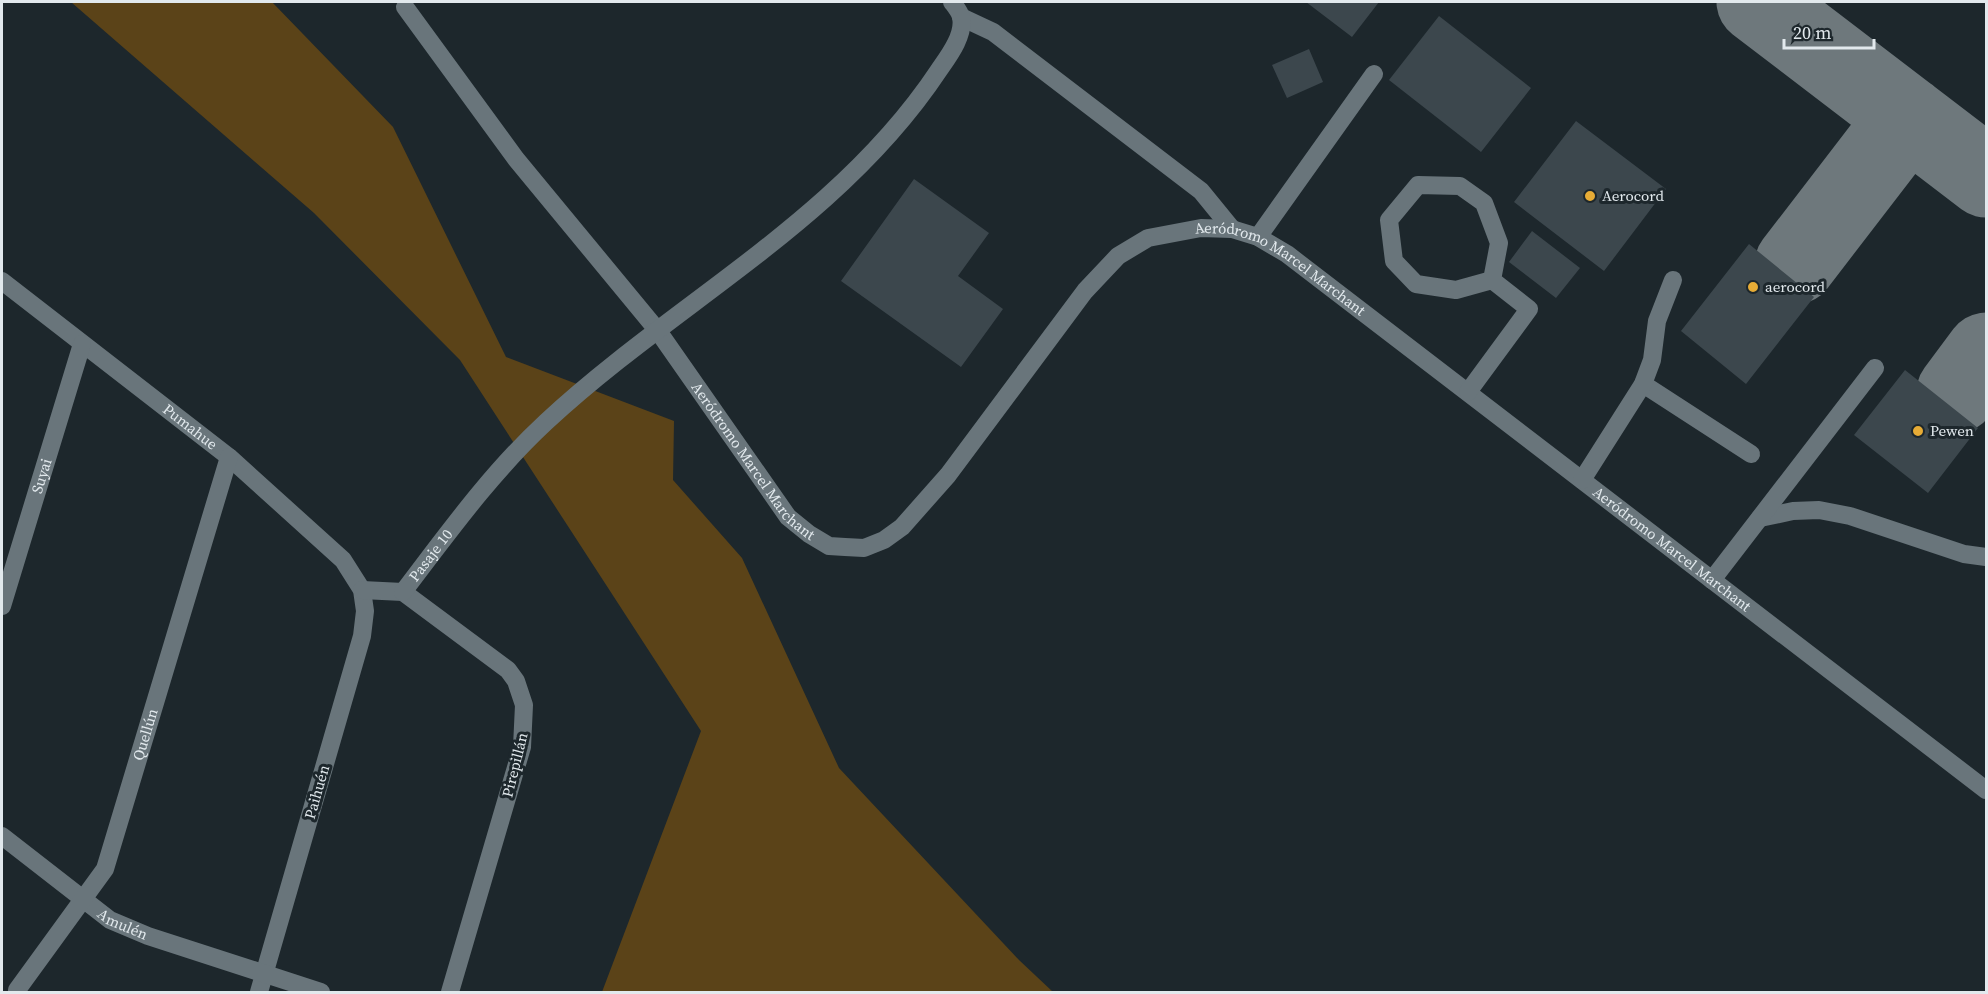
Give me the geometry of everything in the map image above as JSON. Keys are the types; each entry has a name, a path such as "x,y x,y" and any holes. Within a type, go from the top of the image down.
{"street":[{"name":"Aeródromo Marcel Marchant","path":"405,8 516,159 658,331 788,517 829,546 864,548 884,540 921,508 1085,291 1118,256 1148,238 1201,228 1232,230 1258,237 1287,254 1986,790"},
{"path":"658,331 780,239 837,190 890,133 930,84 951,51 960,31 957,10"},
{"path":"957,10 993,32 1201,191 1232,230"},
{"path":"1258,237 1374,74"},
{"path":"1418,184 1460,186 1484,203 1499,243 1492,280 1456,290 1416,284 1394,261 1389,220 1418,184"},
{"path":"1468,392 1529,309 1492,280"},
{"path":"1582,480 1643,384 1652,360 1657,321 1673,280"},
{"name":"Pumahue","path":"2,281 229,457 343,560 362,590"},
{"name":"Pasaje 10","path":"403,592 459,518 515,452 547,421 658,331"},
{"name":"Suyai","path":"2,606 82,344"},
{"path":"1712,580 1875,368"},
{"path":"1643,384 1751,454"},
{"name":"Quellún","path":"17,990 84,901 105,869 229,457"},
{"path":"1760,518 1793,511 1819,510 1850,516 1964,554 1986,557"},
{"path":"362,590 403,592"},
{"name":"Paihuén","path":"259,993 362,636 365,612 362,590"},
{"name":"Pirepillán","path":"403,592 508,670 516,681 524,705 522,747 450,993"},
{"name":"Amulén","path":"2,836 110,920 148,936 264,974"},
{"path":"264,974 321,993"}],"shaded area":[{"path":"71,2 272,2 393,127 506,357 674,421 673,480 742,558 839,768 1019,960 1053,992 602,992 701,731 460,360 314,213"}],"building":[{"path":"1306,2 1379,2 1352,37"},
{"path":"1439,16 1531,88 1481,152 1389,80"},
{"path":"1309,49 1323,82 1287,98 1272,65"},
{"name":"Aerocord","path":"1576,121 1666,189 1604,271 1514,202"},
{"path":"914,179 989,233 958,276 1003,309 961,367 841,281"},
{"path":"1532,231 1580,268 1556,298 1509,262"},
{"path":"1749,244 1814,297 1746,384 1681,331"},
{"path":"1905,370 1978,428 1928,493 1854,435"}],"taxiway":[{"path":"1757,2 1986,177"},
{"path":"1795,264 1908,117"},
{"path":"1957,392 1986,353"}],"place":[{"name":"Aerocord","path":"1590,196"},
{"name":"aerocord","path":"1753,287"},
{"name":"Pewen","path":"1918,431"}]}
